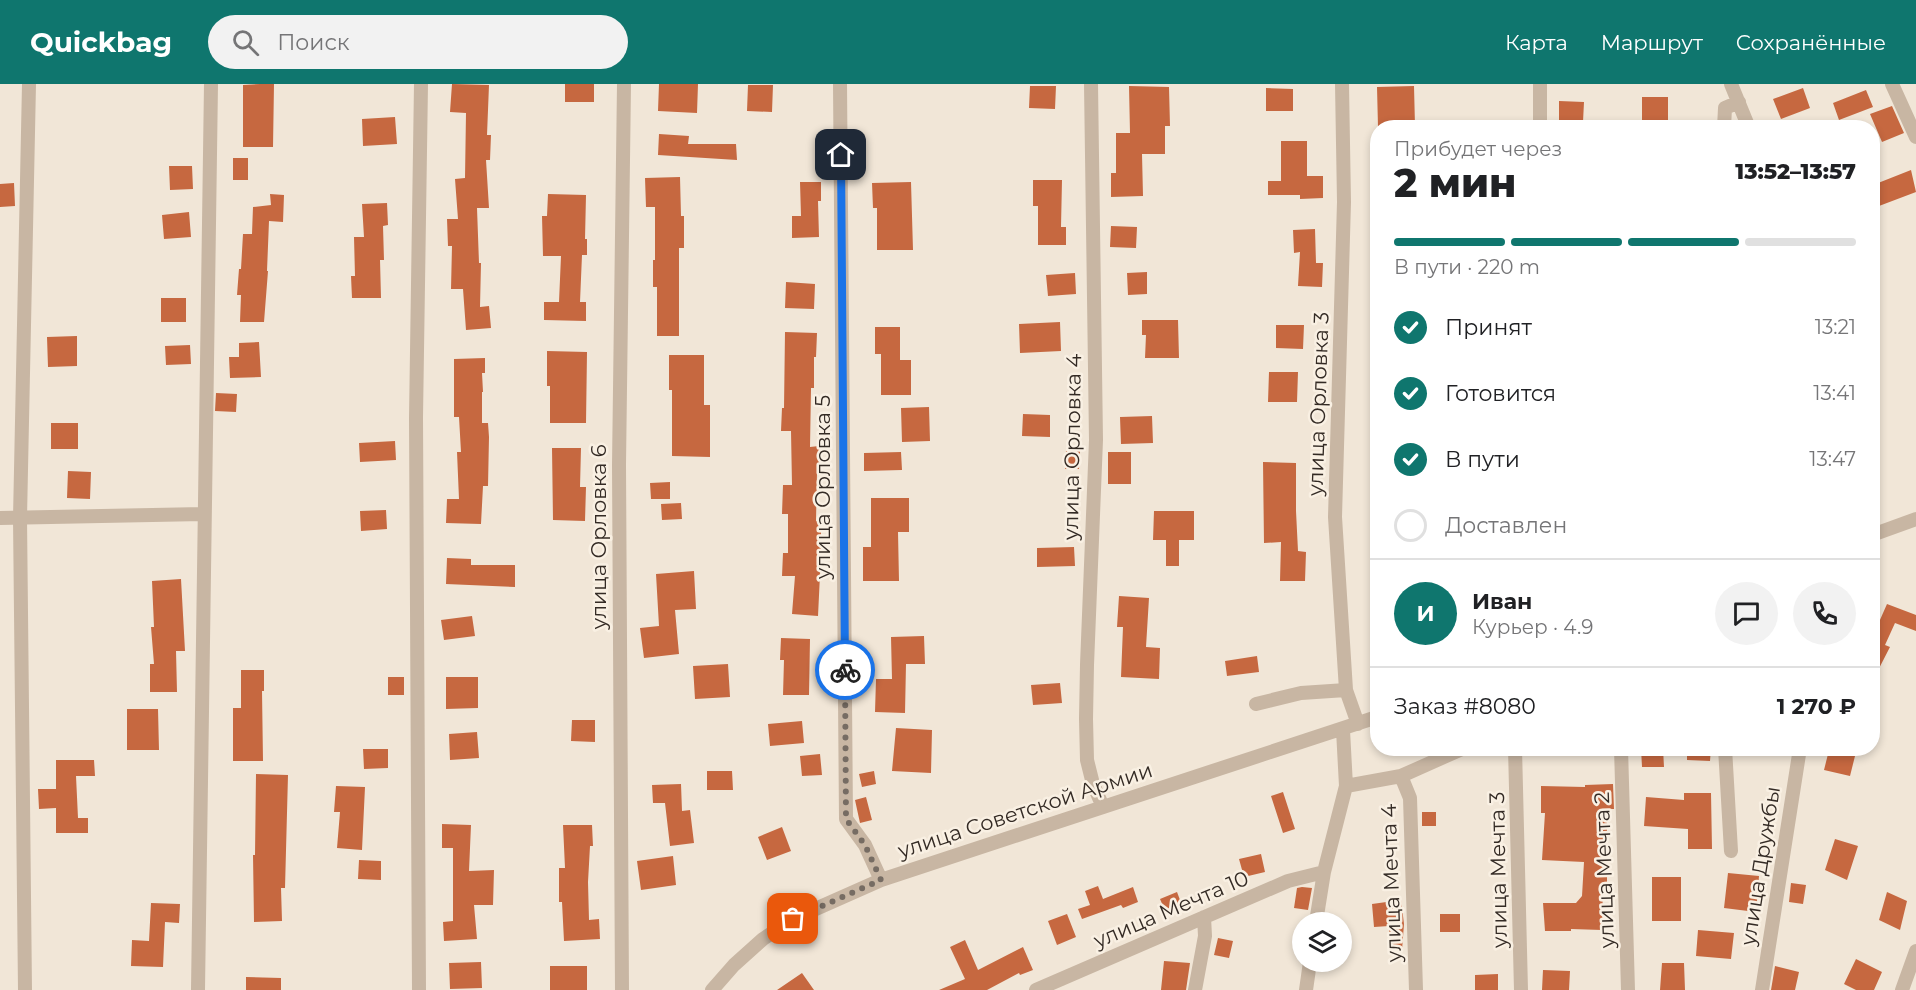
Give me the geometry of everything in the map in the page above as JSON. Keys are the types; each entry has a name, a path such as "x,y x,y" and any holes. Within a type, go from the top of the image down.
{"street":[{"path":"25,990 20,518 29,84"},
{"path":"198,990 203,514 211,84"},
{"path":"419,990 416,418 421,84"},
{"name":"улица Орловка 6","path":"622,990 619,465 624,84"},
{"name":"улица Орловка 5","path":"840,84 846,819 865,845 881,880"},
{"name":"улица Орловка 4","path":"1092,84 1096,440 1086,729 1087,760 1093,784 1103,807"},
{"name":"улица Орловка 3","path":"1342,84 1344,202 1335,518 1346,690 1358,724"},
{"path":"1540,84 1540,120"},
{"path":"1731,84 1746,120"},
{"path":"1892,84 1916,137"},
{"path":"1724,120 1725,108 1739,102"},
{"path":"0,518 203,514"},
{"path":"1880,532 1916,519"},
{"path":"1256,704 1301,693 1346,690"},
{"name":"улица Советской Армии","path":"712,990 734,965 763,939 793,919 881,880 1370,720"},
{"path":"1318,912 1324,872 1346,786 1343,730"},
{"path":"1346,786 1401,776 1446,756"},
{"name":"улица Мечта 3","path":"1515,756 1521,990"},
{"name":"улица Мечта 2","path":"1621,756 1628,990"},
{"path":"1725,756 1731,851"},
{"name":"улица Дружбы","path":"1762,990 1799,756"},
{"name":"улица Мечта 4","path":"1401,776 1410,798 1416,990"},
{"name":"улица Мечта 10","path":"1036,990 1288,881 1324,872"},
{"path":"1195,990 1205,936 1204,917"},
{"path":"1902,990 1916,951"},
{"path":"1306,990 1309,972"}],"building":[{"path":"274,84 273,147 243,147 243,85"},
{"path":"452,84 489,85 487,135 491,135 490,160 486,160 489,208 477,208 479,263 481,263 480,307 489,306 491,328 466,330 463,289 451,289 452,246 448,246 447,219 458,219 455,179 465,178 466,113 450,112"},
{"path":"565,84 594,84 594,102 565,102"},
{"path":"659,84 698,84 697,113 658,111"},
{"path":"748,85 773,85 772,112 747,111"},
{"path":"1030,86 1056,86 1055,109 1029,108"},
{"path":"1129,86 1169,87 1170,126 1165,126 1165,154 1142,154 1143,196 1111,197 1111,173 1116,173 1116,133 1130,133"},
{"path":"1414,86 1415,120 1378,120 1377,87"},
{"path":"1266,88 1293,89 1293,111 1266,111"},
{"path":"1803,88 1810,108 1781,119 1773,99"},
{"path":"1866,90 1873,107 1839,120 1833,103"},
{"path":"1642,97 1668,97 1668,120 1642,120"},
{"path":"1559,101 1584,102 1583,120 1559,120"},
{"path":"1892,106 1904,133 1882,142 1880,120 1873,120 1870,114"},
{"path":"395,117 397,144 363,146 362,119"},
{"path":"659,134 689,136 688,144 736,144 737,160 658,155"},
{"path":"1281,141 1307,141 1307,176 1323,176 1323,198 1300,199 1300,195 1268,195 1268,181 1281,181"},
{"path":"233,158 248,158 248,180 233,180"},
{"path":"169,166 192,166 193,189 170,190"},
{"path":"1911,170 1916,192 1880,206 1880,182"},
{"path":"680,177 684,248 679,248 679,336 657,336 657,287 653,287 655,207 646,207 645,178"},
{"path":"1033,180 1062,180 1061,227 1066,227 1066,245 1038,245 1038,206 1033,206"},
{"path":"800,182 821,182 821,201 818,201 819,237 792,238 792,216 801,216"},
{"path":"911,182 913,250 877,250 877,208 873,208 872,183"},
{"path":"14,183 15,206 0,207 0,184"},
{"path":"270,194 284,195 283,222 269,221 264,322 240,322 241,295 237,295 243,234 252,234 253,207 271,205"},
{"path":"548,194 586,195 587,255 582,255 580,302 586,302 586,321 544,320 544,302 559,302 561,256 543,256 542,216 547,216"},
{"path":"387,203 388,225 383,226 384,260 380,260 381,298 352,298 351,276 355,276 354,237 364,237 362,204"},
{"path":"189,212 191,237 164,239 162,215"},
{"path":"1111,226 1137,227 1136,248 1110,247"},
{"path":"1315,229 1316,263 1323,263 1322,287 1298,286 1300,252 1294,253 1293,230"},
{"path":"1147,272 1147,294 1128,295 1127,273"},
{"path":"1075,273 1076,294 1048,296 1046,275"},
{"path":"786,282 815,284 814,309 785,308"},
{"path":"161,298 186,298 186,322 161,322"},
{"path":"1142,320 1178,320 1179,358 1145,358 1146,335 1142,335"},
{"path":"1060,322 1061,351 1020,353 1019,324"},
{"path":"1276,325 1304,325 1303,349 1276,348"},
{"path":"875,327 900,327 900,360 911,360 911,395 881,395 881,354 875,354"},
{"path":"785,332 817,333 814,388 811,388 810,447 819,446 820,472 817,472 816,521 821,521 821,554 818,616 792,614 795,576 782,576 783,553 788,553 788,514 782,514 783,485 792,485 791,431 781,431 782,408 784,408"},
{"path":"77,336 77,366 48,367 47,337"},
{"path":"259,342 261,377 230,378 229,357 239,357 239,343"},
{"path":"190,345 191,364 166,365 165,346"},
{"path":"547,351 587,352 586,423 550,423"},
{"path":"669,355 704,355 704,405 710,405 710,457 672,456 672,390 669,390"},
{"path":"485,358 485,373 482,373 482,423 488,423 488,486 483,486 481,524 446,523 447,499 459,499 457,452 461,452 459,417 454,417 454,359"},
{"path":"1269,372 1298,372 1297,402 1268,402"},
{"path":"216,393 237,394 236,412 215,411"},
{"path":"929,407 930,441 902,442 901,408"},
{"path":"1023,414 1050,415 1050,437 1022,436"},
{"path":"1152,416 1153,443 1121,444 1120,417"},
{"path":"51,423 78,423 78,449 51,449"},
{"path":"395,441 396,460 360,462 359,443"},
{"path":"552,448 581,448 580,487 586,487 585,521 553,520"},
{"path":"1066,451 1080,451 1079,469 1065,469"},
{"path":"901,452 902,470 864,471 864,453"},
{"path":"1108,452 1131,452 1131,484 1108,484"},
{"path":"1263,462 1296,463 1298,551 1306,552 1305,581 1280,581 1281,542 1264,543"},
{"path":"68,471 91,472 90,499 67,498"},
{"path":"670,482 670,499 651,499 650,483"},
{"path":"871,498 909,498 909,532 898,532 899,581 863,581 863,547 871,547"},
{"path":"681,503 682,519 662,520 661,504"},
{"path":"386,510 387,529 361,531 360,511"},
{"path":"1154,511 1194,511 1194,540 1179,540 1179,566 1166,566 1166,540 1153,540"},
{"path":"1074,547 1075,566 1037,567 1037,548"},
{"path":"447,558 471,559 471,565 515,565 515,587 446,584"},
{"path":"694,571 696,609 675,610 679,654 644,658 640,628 659,626 656,574"},
{"path":"181,579 185,651 176,651 177,692 150,692 150,664 154,664 151,627 154,627 152,581"},
{"path":"1119,596 1149,598 1146,647 1160,648 1159,679 1121,677 1123,627 1117,627"},
{"path":"1887,604 1916,615 1916,631 1895,623 1885,645 1890,647 1880,666 1880,620"},
{"path":"472,616 475,636 444,640 441,620"},
{"path":"924,636 925,664 906,664 905,713 875,712 876,679 892,679 891,637"},
{"path":"781,638 810,639 809,695 783,695 784,660 780,660"},
{"path":"1257,656 1259,672 1227,676 1225,661"},
{"path":"728,664 730,697 695,699 693,666"},
{"path":"241,670 264,670 263,761 233,761 233,708 241,708"},
{"path":"388,677 404,677 404,695 388,695"},
{"path":"446,677 478,677 478,708 446,709"},
{"path":"1060,683 1062,703 1033,705 1031,685"},
{"path":"127,709 158,709 159,750 127,750"},
{"path":"572,720 595,720 595,742 571,741"},
{"path":"802,721 804,743 770,746 768,724"},
{"path":"896,728 932,730 931,773 892,771"},
{"path":"477,732 479,758 450,760 449,734"},
{"path":"363,749 388,749 388,768 364,769"},
{"path":"820,754 822,775 802,776 800,756"},
{"path":"1641,756 1663,756 1664,767 1642,767"},
{"path":"1687,756 1710,756 1710,761 1687,760"},
{"path":"1828,756 1855,756 1850,776 1824,770"},
{"path":"56,760 94,760 95,776 76,776 78,818 88,818 88,833 56,833 56,808 39,809 38,789 56,789"},
{"path":"707,771 732,771 733,790 707,790"},
{"path":"874,771 876,784 862,787 859,774"},
{"path":"256,774 288,775 285,888 281,888 282,921 254,922 253,855 255,855"},
{"path":"681,784 682,811 690,810 694,843 670,846 665,803 653,803 652,785"},
{"path":"1613,784 1614,809 1607,809 1607,884 1603,883 1602,930 1545,931 1543,903 1576,903 1582,896 1584,862 1542,860 1545,813 1541,813 1541,786 1585,787 1585,785"},
{"path":"336,786 365,787 362,850 337,848 340,812 334,812"},
{"path":"1283,792 1295,829 1283,833 1271,796"},
{"path":"1684,793 1711,793 1712,849 1688,849 1688,829 1644,826 1646,797 1684,800"},
{"path":"866,797 872,820 860,823 855,800"},
{"path":"1422,812 1436,812 1436,826 1422,826"},
{"path":"442,824 471,825 469,871 494,870 493,905 474,905 477,939 444,941 443,922 453,921 453,848 442,848"},
{"path":"563,825 592,825 593,846 590,846 588,882 589,920 599,919 600,939 564,941 562,902 559,902 559,868 565,868"},
{"path":"782,827 791,851 767,860 758,837"},
{"path":"1835,839 1858,846 1847,880 1825,870"},
{"path":"1261,854 1265,872 1244,877 1239,859"},
{"path":"673,856 676,885 641,890 637,861"},
{"path":"359,860 381,861 381,880 358,879"},
{"path":"1728,873 1759,876 1756,912 1724,908"},
{"path":"1652,877 1681,877 1681,921 1652,921"},
{"path":"1791,883 1806,885 1803,904 1789,902"},
{"path":"1098,886 1103,899 1133,887 1138,902 1123,908 1121,905 1082,919 1078,909 1090,905 1085,891"},
{"path":"1297,888 1312,888 1308,910 1294,908"},
{"path":"1177,892 1183,908 1167,915 1160,899"},
{"path":"1887,892 1907,901 1900,930 1879,920"},
{"path":"1401,900 1404,924 1402,950 1389,950 1389,926 1374,927 1372,904"},
{"path":"151,903 180,904 179,923 165,922 163,967 131,966 132,940 149,941"},
{"path":"1067,914 1076,937 1057,945 1048,921"},
{"path":"1440,914 1460,914 1460,932 1440,932"},
{"path":"1698,930 1734,933 1731,959 1696,956"},
{"path":"1218,938 1233,941 1229,958 1214,955"},
{"path":"965,940 978,970 1023,947 1033,970 1020,975 1019,973 987,990 939,990 965,979 950,947"},
{"path":"1856,959 1882,972 1874,990 1856,990 1844,984"},
{"path":"1164,961 1190,963 1186,990 1161,990"},
{"path":"481,962 482,988 450,989 449,963"},
{"path":"1662,963 1684,963 1685,990 1660,990"},
{"path":"550,966 587,966 587,990 550,990"},
{"path":"1775,966 1799,972 1795,990 1771,990"},
{"path":"1543,970 1570,971 1569,990 1542,990"},
{"path":"802,973 814,990 777,990"},
{"path":"1498,974 1498,990 1475,990 1475,975"},
{"path":"246,977 281,978 281,990 246,990"}],"way so far":[{"path":"793,919 881,880 865,845 846,819 845,670"}],"route":[{"path":"841,155 845,670"}]}
